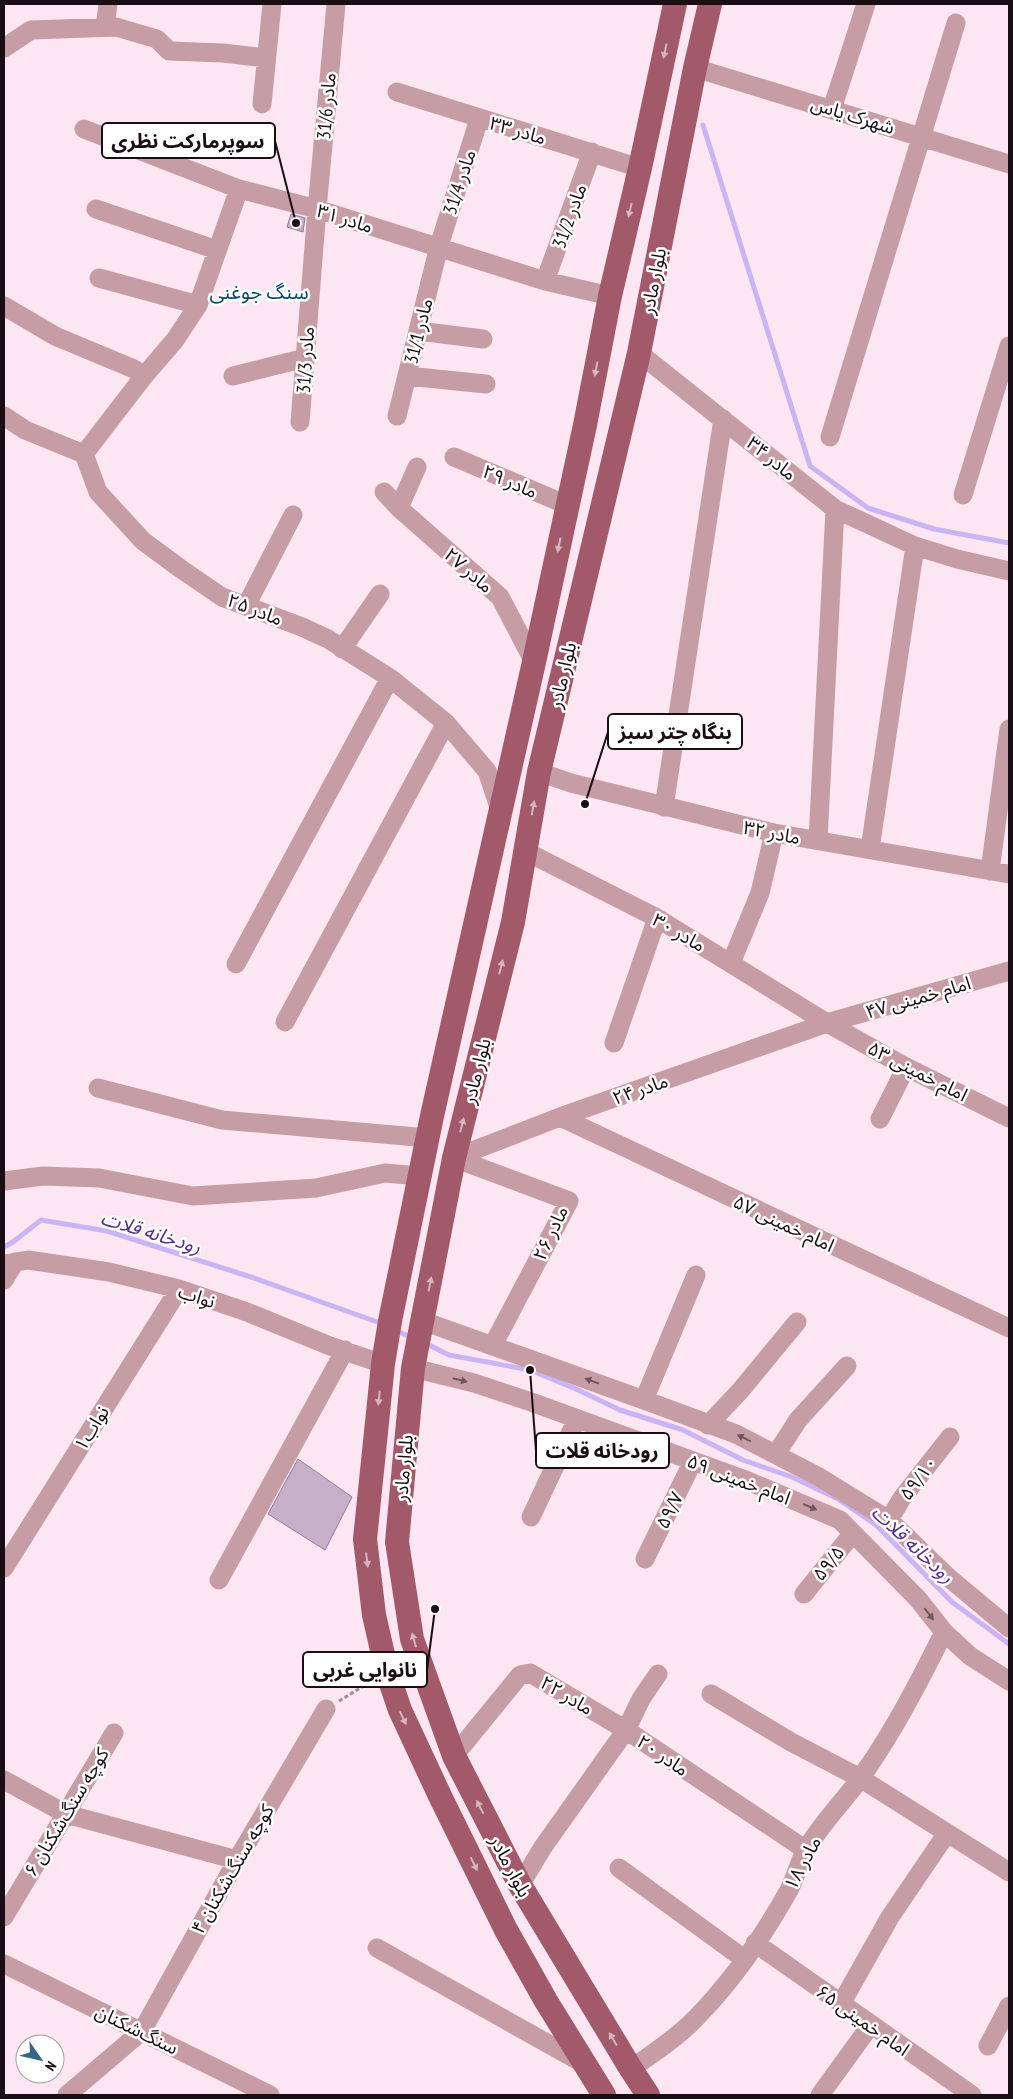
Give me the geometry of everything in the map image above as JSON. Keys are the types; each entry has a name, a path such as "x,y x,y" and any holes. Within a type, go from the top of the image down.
{"main road":[{"name":"بلوار مادر","path":"600,2094 589,2067 546,2000 506,1930 400,1710 387,1672 374,1615 365,1539 384,1357 390,1321 428,1138 585,425 610,296 675,4"},
{"name":"بلوار مادر","path":"648,2095 520,1885 454,1756 412,1639 396,1542 414,1362 454,1158 512,922 539,772 639,353 695,68 710,4"},
{"path":"478,914 512,922"}],"street":[{"path":"106,27 108,4"},
{"path":"262,104 272,4"},
{"name":"مادر 31/6","path":"317,208 336,4"},
{"path":"832,109 866,4"},
{"path":"830,438 956,23"},
{"path":"4,48 31,30 116,27 157,39 170,51 266,58"},
{"name":"شهرک یاس","path":"695,68 1009,164"},
{"name":"مادر ۳۳","path":"397,92 640,168"},
{"name":"مادر 31/4","path":"438,246 479,118"},
{"name":"مادر ۳۱","path":"84,129 239,189 317,208 545,280 610,296"},
{"name":"مادر 31/2","path":"545,280 592,152"},
{"path":"4,416 25,430 84,454 144,376 175,340 198,306 239,189"},
{"name":"مادر 31/3","path":"300,422 317,208"},
{"path":"96,209 217,250"},
{"name":"مادر 31/1","path":"397,416 438,246"},
{"path":"99,278 198,306"},
{"path":"4,306 55,336 134,369 144,376"},
{"path":"418,331 483,339"},
{"path":"962,495 1009,346"},
{"name":"مادر ۳۴","path":"639,353 835,509 915,546 957,559 1009,571"},
{"path":"233,376 305,358"},
{"path":"407,376 486,384"},
{"path":"664,807 723,419"},
{"name":"مادر ۲۵","path":"84,454 98,492 143,541 222,597 302,627 328,640 390,678 446,723 487,771 500,810"},
{"name":"مادر ۲۹","path":"454,457 567,505"},
{"path":"399,508 417,467"},
{"name":"مادر ۲۷","path":"384,492 399,508 500,597 534,662"},
{"path":"818,840 835,509"},
{"path":"246,606 293,515"},
{"path":"870,849 915,546"},
{"path":"342,649 380,594"},
{"path":"236,964 390,678"},
{"path":"285,1022 446,723"},
{"path":"990,871 1009,730"},
{"name":"مادر ۳۲","path":"539,772 571,783 774,833 1009,874"},
{"path":"731,963 760,893 774,833"},
{"name":"مادر ۳۰","path":"525,851 657,918 827,1023"},
{"path":"614,1043 657,918"},
{"name":"امام خمینی ۴۷","path":"827,1023 1009,971"},
{"name":"مادر ۲۴","path":"454,1158 560,1117 827,1023"},
{"name":"امام خمینی ۵۳","path":"827,1023 906,1067 1009,1118"},
{"path":"880,1119 906,1067"},
{"path":"98,1088 222,1120 428,1138"},
{"name":"امام خمینی ۵۷","path":"560,1117 1009,1328"},
{"name":"مادر ۲۶","path":"454,1158 569,1201 493,1345"},
{"path":"4,1182 43,1176 99,1178 193,1196 316,1188 385,1173 420,1176"},
{"name":"نواب","path":"9,1263 28,1260 109,1272 179,1290 247,1312 344,1350 384,1357"},
{"path":"4,1280 9,1263"},
{"path":"644,1400 696,1275"},
{"name":"نواب۱","path":"4,1568 179,1290"},
{"path":"708,1425 740,1391 797,1322"},
{"name":"امام خمینی ۵۹","path":"421,1326 493,1345 736,1434 776,1454 819,1477 889,1520 948,1577 1009,1628"},
{"path":"219,1580 344,1350"},
{"name":"امام خمینی ۵۹","path":"414,1362 693,1461 785,1496 840,1520 918,1599 944,1632 970,1656 1009,1681"},
{"path":"776,1454 798,1420 847,1366"},
{"path":"531,1518 577,1419"},
{"name":"۵۹/۱۰","path":"889,1520 902,1498 950,1437"},
{"name":"۵۹/۷","path":"645,1558 693,1461"},
{"name":"۵۹/۵","path":"804,1594 853,1533"},
{"name":"مادر ۱۸","path":"631,2069 668,2043 696,2018 744,1959 789,1889 806,1850 828,1816 860,1778 914,1690 944,1632"},
{"name":"مادر ۲۲","path":"454,1756 520,1675 530,1673 626,1730"},
{"path":"626,1730 641,1699 658,1674"},
{"path":"711,1694 791,1742 860,1778 1009,1872"},
{"name":"کوچه سنگ‌شکنان ۴","path":"142,2031 237,1860 326,1709"},
{"name":"مادر ۲۰","path":"520,1885 542,1848 626,1730 806,1850"},
{"name":"کوچه سنگ‌شکنان ۶","path":"4,1917 114,1733"},
{"path":"4,1780 66,1814 237,1860"},
{"path":"841,2004 890,1917 947,1833"},
{"path":"619,1868 744,1959"},
{"name":"امام خمینی ۶۵","path":"755,1943 870,2026 972,2095"},
{"path":"377,1948 589,2067"},
{"name":"سنگ‌شکنان","path":"7,1970 142,2031 270,2095"},
{"path":"988,2046 1009,2006"},
{"path":"820,2095 870,2026"},
{"path":"67,2095 142,2031"}],"path":[{"path":"326,1709 387,1672"}],"building":[{"path":"291,214 305,218 303,232 287,227"},
{"path":"298,1459 352,1497 325,1550 268,1514"}],"waterway":[{"path":"703,125 810,466 868,508 934,529 1009,543"},
{"name":"رودخانه قلات","path":"4,1247 41,1220 107,1231 254,1278 383,1324"},
{"name":"رودخانه قلات","path":"395,1330 412,1338"},
{"name":"رودخانه قلات","path":"425,1343 449,1355 530,1370 620,1410 683,1430 743,1460 792,1477 838,1499 876,1525 952,1602 1009,1644"}],"place":[{"name":"سوپرمارکت نظری","path":"296,223"},
{"name":"بنگاه چتر سبز","path":"585,804"},
{"name":"رودخانه قلات","path":"530,1370"},
{"name":"نانوایی غربی","path":"435,1609"}],"district":[{"name":"سنگ جوغنی","path":"259,292"}]}
